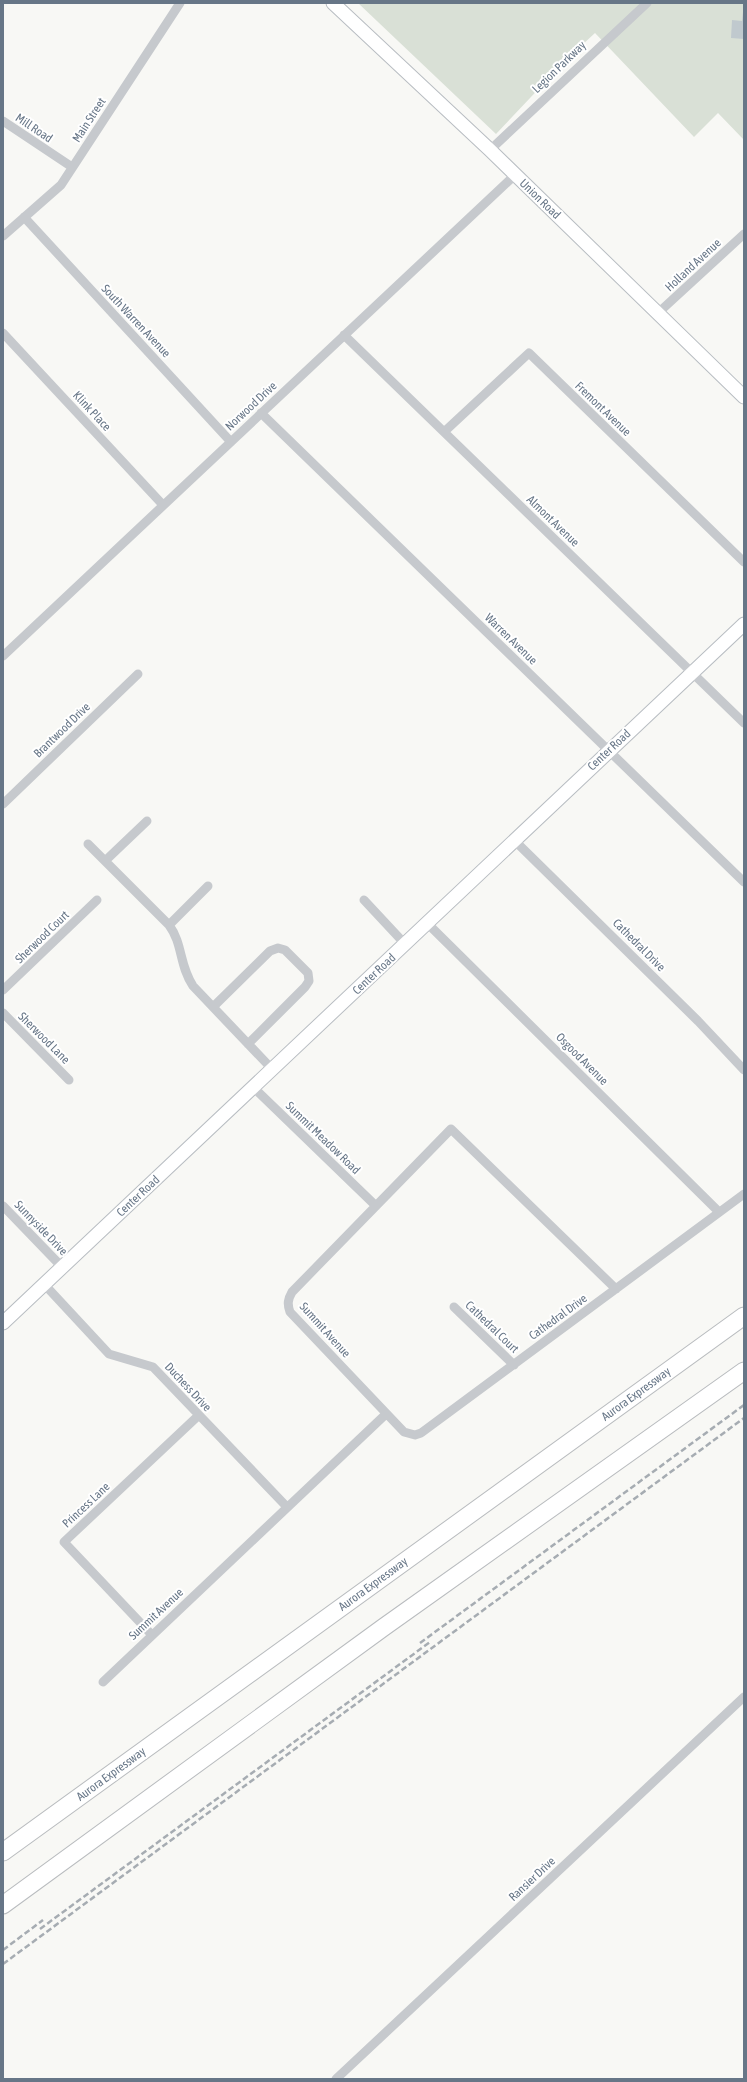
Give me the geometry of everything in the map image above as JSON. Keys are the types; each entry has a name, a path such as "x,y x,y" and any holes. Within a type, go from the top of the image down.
{"highway":[{"name":"Aurora Expressway","path":"3,1852 744,1316"},
{"path":"3,1905 378,1632 744,1371"}],"main road":[{"name":"Union Road","path":"333,3 490,150 744,397"},
{"name":"Center Road","path":"3,1323 744,624"}],"street":[{"name":"Main Street","path":"3,236 61,184 180,3"},
{"name":"Legion Parkway","path":"490,150 647,3"},
{"name":"Mill Road","path":"3,121 72,167"},
{"name":"Norwood Drive","path":"3,656 515,175"},
{"name":"South Warren Avenue","path":"24,217 231,442"},
{"name":"Holland Avenue","path":"658,313 744,234"},
{"name":"Klink Place","path":"3,332 163,506"},
{"name":"Almont Avenue","path":"344,335 744,724"},
{"name":"Fremont Avenue","path":"444,432 529,353 744,562"},
{"name":"Warren Avenue","path":"261,413 436,585 609,750 744,882"},
{"name":"Brantwood Drive","path":"3,804 138,674"},
{"path":"105,861 147,821"},
{"name":"Cathedral Drive","path":"514,840 698,1020 744,1070"},
{"path":"88,844 168,925 175,934 184,974 192,986 272,1069"},
{"path":"168,925 208,886"},
{"name":"Sherwood Court","path":"3,990 97,900"},
{"path":"364,900 405,944"},
{"name":"Osgood Avenue","path":"427,923 719,1212"},
{"path":"213,1007 270,951 278,948 285,950 308,973 309,980 306,987 248,1044"},
{"name":"Sherwood Lane","path":"3,1013 69,1080"},
{"name":"Summit Meadow Road","path":"253,1087 376,1206"},
{"name":"Summit Avenue","path":"103,1682 386,1414 290,1312 288,1300 292,1292 451,1129 616,1289"},
{"name":"Cathedral Drive","path":"386,1414 404,1432 415,1435 421,1434 744,1194"},
{"name":"Sunnyside Drive","path":"3,1206 62,1267"},
{"name":"Duchess Drive","path":"44,1284 109,1354 153,1367 287,1508"},
{"name":"Cathedral Court","path":"454,1307 514,1365"},
{"name":"Princess Lane","path":"152,1635 64,1542 199,1415"},
{"name":"Ransier Drive","path":"336,2079 744,1697"}],"shaded area":[{"path":"358,3 744,3 744,140 718,113 694,137 595,33 567,59 496,134"},
{"path":"744,3 744,39 731,38 732,20 742,21"}],"railway":[{"path":"420,1643 744,1405"},
{"path":"3,1964 744,1418"},
{"path":"40,1929 430,1642"},
{"path":"3,1950 43,1920"}]}
